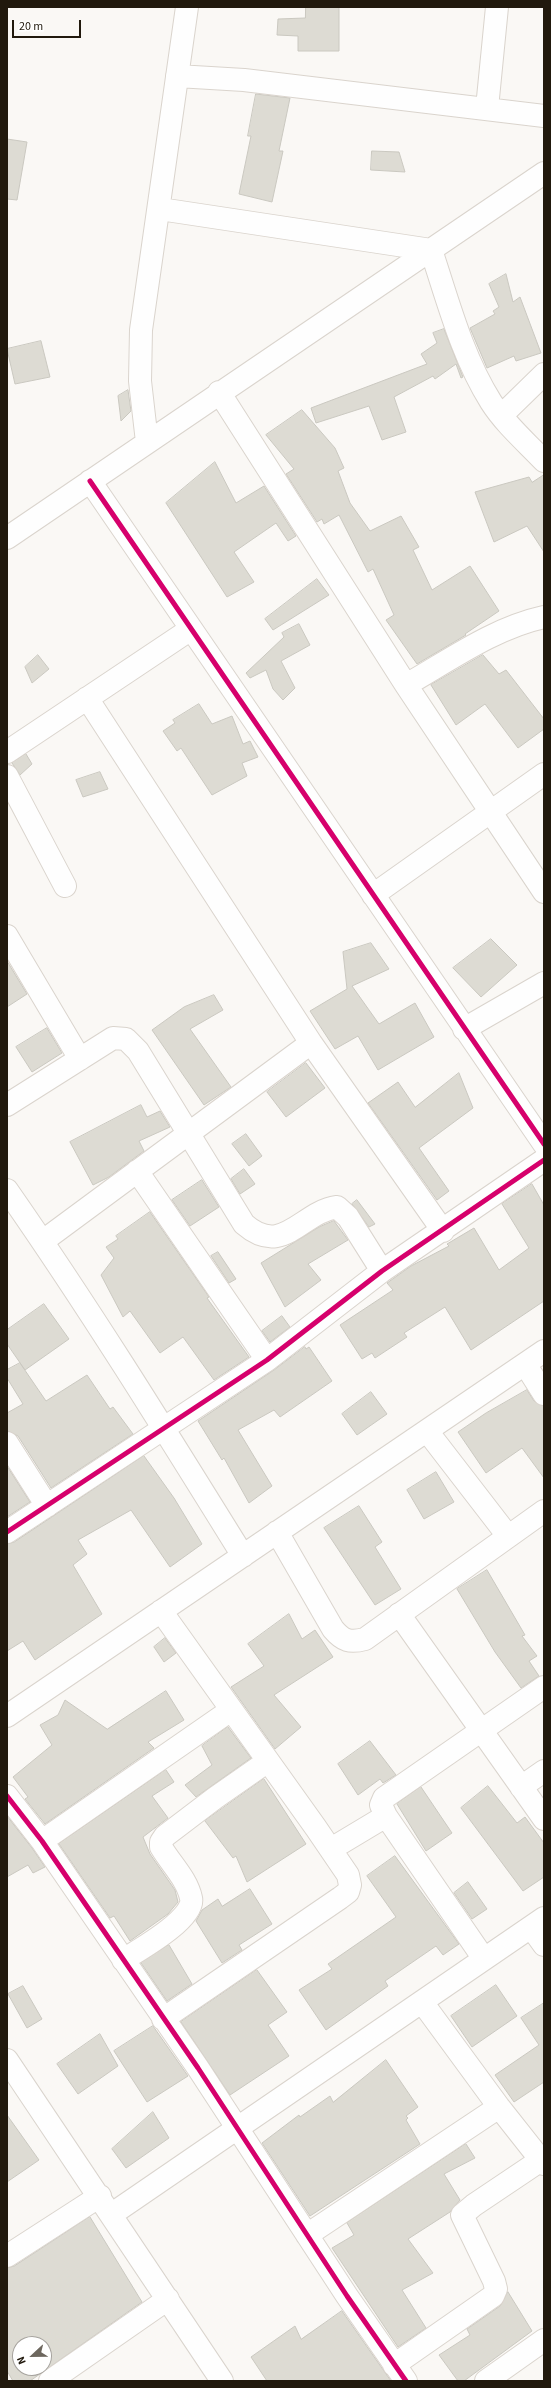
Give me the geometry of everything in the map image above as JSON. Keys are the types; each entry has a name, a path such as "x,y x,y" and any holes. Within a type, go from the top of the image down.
{"street":[{"path":"147,442 140,381 141,330 160,209 187,7"},
{"path":"487,108 498,7"},
{"path":"177,76 244,80 544,116"},
{"path":"7,538 219,392 544,173"},
{"path":"160,209 431,250"},
{"path":"431,250 467,357 481,384 502,415 544,461"},
{"path":"502,415 544,374"},
{"path":"219,392 489,813 544,892"},
{"path":"90,481 544,1144"},
{"path":"406,685 484,639 528,620 544,617"},
{"path":"7,752 191,629"},
{"path":"87,698 311,1043 443,1231"},
{"path":"373,895 544,774"},
{"path":"7,776 65,886"},
{"path":"7,936 80,1059"},
{"path":"464,1029 544,983"},
{"path":"7,1105 113,1038 126,1039 138,1050 244,1224 253,1232 267,1237 283,1236 328,1208 337,1207 348,1217 382,1271"},
{"path":"43,1241 311,1043"},
{"path":"7,1532 266,1360 382,1271 443,1231 544,1160"},
{"path":"137,1171 266,1360"},
{"path":"7,1190 43,1241 164,1428 243,1556"},
{"path":"7,1716 544,1351"},
{"path":"524,1364 544,1394"},
{"path":"426,1431 508,1536"},
{"path":"7,1443 47,1506"},
{"path":"277,1532 341,1639 353,1642 365,1639 544,1511"},
{"path":"161,1611 331,1849 348,1875 350,1885 348,1892 163,2019"},
{"path":"399,1614 544,1819"},
{"path":"484,1959 386,1816 381,1805 384,1798 544,1687"},
{"path":"42,1841 231,1710"},
{"path":"123,1960 183,1918 191,1907 191,1899 186,1885 162,1847 161,1842 165,1836 215,1798 268,1761"},
{"path":"521,1787 544,1771"},
{"path":"7,1796 42,1841 198,2068 237,2130 400,2373 493,2296 496,2289 494,2281 462,2215 541,2157 499,2107 422,2002"},
{"path":"331,1849 386,1816"},
{"path":"112,2214 237,2130 537,1922 544,1945"},
{"path":"7,2060 100,2196 222,2381"},
{"path":"307,2235 499,2107"},
{"path":"7,2256 100,2196"},
{"path":"63,2377 168,2299"},
{"path":"486,2381 544,2340"}],"building":[{"path":"306,7 339,7 339,51 298,51 298,36 277,35 278,19 305,18"},
{"path":"256,94 290,98 279,151 283,151 272,202 239,194 251,136 248,136"},
{"path":"7,139 27,142 17,200 7,199"},
{"path":"372,151 399,152 405,172 371,170"},
{"path":"506,274 513,302 520,297 541,353 516,361 514,356 487,368 470,328 495,314 493,311 499,307 489,284"},
{"path":"444,329 463,377 461,378 456,364 435,379 433,376 394,397 406,432 382,440 369,406 316,423 311,408 427,364 421,354 437,343 433,333"},
{"path":"41,341 50,377 15,384 7,349"},
{"path":"128,390 131,411 121,421 118,396"},
{"path":"302,410 335,448 344,468 338,471 350,503 370,531 401,516 419,547 413,550 432,590 470,566 499,611 465,634 466,635 417,664 386,620 394,615 373,569 368,572 339,515 324,524 322,519 317,522 286,474 294,469 266,435"},
{"path":"215,462 236,503 264,486 296,536 288,541 276,523 234,552 254,582 227,597 166,503"},
{"path":"544,475 544,552 527,526 494,542 475,492 529,477 532,482"},
{"path":"317,579 329,595 273,630 265,619"},
{"path":"299,624 310,645 281,661 295,688 283,700 273,689 266,670 250,678 246,673 284,637 282,633"},
{"path":"38,655 49,669 32,683 25,667"},
{"path":"483,655 499,674 506,670 544,719 544,729 518,748 485,704 456,725 431,685"},
{"path":"199,704 212,724 232,716 243,744 250,741 258,757 242,763 247,776 212,795 181,748 177,751 163,731 175,723 173,720"},
{"path":"26,754 32,764 20,775 12,763"},
{"path":"100,772 108,789 83,797 76,780"},
{"path":"491,939 517,965 481,997 453,968"},
{"path":"371,943 389,969 352,986 379,1024 415,1003 434,1037 378,1070 358,1036 335,1049 310,1011 347,989 343,952"},
{"path":"7,961 27,994 7,1007"},
{"path":"214,995 223,1010 190,1029 231,1087 204,1105 152,1030 184,1007"},
{"path":"47,1028 62,1053 32,1072 16,1047"},
{"path":"306,1063 325,1088 286,1117 267,1092"},
{"path":"459,1073 473,1108 419,1148 449,1191 437,1200 368,1103 398,1082 415,1107"},
{"path":"141,1105 147,1117 160,1111 170,1127 139,1141 144,1151 109,1177 93,1185 70,1142"},
{"path":"246,1134 262,1156 249,1166 232,1144"},
{"path":"244,1169 255,1184 240,1194 231,1179"},
{"path":"202,1180 219,1207 190,1226 172,1200"},
{"path":"532,1184 544,1205 544,1301 471,1350 445,1307 404,1333 407,1337 375,1358 372,1353 362,1359 340,1325 393,1290 387,1283 411,1266 449,1246 447,1244 474,1228 499,1270 529,1248 502,1204"},
{"path":"357,1200 375,1224 369,1227 352,1204"},
{"path":"150,1212 209,1297 207,1298 249,1357 214,1380 183,1337 160,1353 130,1311 123,1317 101,1275 114,1258 106,1247 118,1239 116,1236"},
{"path":"334,1221 348,1240 308,1264 321,1280 285,1307 261,1263 319,1227"},
{"path":"218,1252 236,1279 229,1283 211,1256"},
{"path":"44,1304 69,1339 25,1370 7,1344 7,1330"},
{"path":"282,1316 290,1327 270,1342 262,1331"},
{"path":"305,1347 306,1349 309,1347 332,1381 280,1417 274,1410 238,1430 272,1486 249,1503 224,1458 222,1460 198,1421 274,1370"},
{"path":"20,1363 46,1401 87,1375 110,1409 113,1407 133,1434 51,1488 18,1436 7,1431 7,1413 23,1404 7,1378 7,1370"},
{"path":"527,1390 534,1401 544,1406 544,1478 522,1448 486,1473 458,1432 486,1413"},
{"path":"371,1392 387,1414 357,1435 342,1414"},
{"path":"144,1456 174,1498 202,1544 170,1567 131,1510 78,1540 87,1554 73,1565 102,1614 35,1660 23,1641 7,1651 7,1544 14,1542"},
{"path":"7,1466 30,1502 7,1517"},
{"path":"436,1472 454,1502 424,1519 407,1490"},
{"path":"359,1506 382,1542 375,1547 401,1589 375,1605 324,1528"},
{"path":"487,1570 525,1635 522,1636 537,1656 529,1661 539,1676 521,1688 495,1652 457,1589"},
{"path":"289,1614 302,1639 315,1630 333,1657 274,1695 301,1727 275,1749 231,1687 264,1666 248,1644"},
{"path":"165,1638 176,1653 164,1662 154,1647"},
{"path":"166,1691 184,1720 148,1742 154,1748 45,1824 25,1799 28,1797 13,1777 52,1745 40,1725 58,1715 65,1700 107,1729"},
{"path":"228,1727 251,1758 196,1797 185,1785 212,1765 202,1746"},
{"path":"370,1741 396,1775 383,1783 380,1779 358,1795 338,1764"},
{"path":"166,1770 174,1782 152,1796 168,1818 143,1837 150,1854 175,1890 178,1902 168,1914 130,1941 114,1916 110,1918 59,1844"},
{"path":"264,1779 306,1844 247,1882 236,1856 233,1858 205,1821"},
{"path":"488,1786 517,1823 525,1817 544,1843 544,1877 523,1891 461,1808"},
{"path":"421,1787 452,1833 426,1851 397,1804"},
{"path":"7,1816 45,1867 33,1873 28,1865 7,1877"},
{"path":"395,1856 459,1944 443,1955 436,1946 385,1981 388,1986 326,2030 299,1990 332,1969 328,1964 396,1917 367,1876"},
{"path":"468,1882 487,1909 472,1919 454,1893"},
{"path":"250,1889 272,1924 239,1945 242,1950 222,1963 196,1921 202,1910 218,1899 222,1906"},
{"path":"169,1945 192,1984 167,2001 141,1963"},
{"path":"257,1970 287,2012 268,2025 289,2056 230,2095 181,2022"},
{"path":"496,1985 517,2016 472,2047 451,2016"},
{"path":"23,1986 42,2019 27,2028 8,1994"},
{"path":"544,2003 544,2082 514,2102 495,2075 539,2045 521,2018"},
{"path":"153,2026 188,2076 147,2102 114,2051"},
{"path":"100,2034 118,2066 78,2094 57,2064"},
{"path":"386,2060 418,2107 406,2116 408,2118 406,2120 420,2144 310,2216 262,2143 299,2115 300,2117 330,2096 333,2102"},
{"path":"153,2112 169,2138 126,2168 112,2149"},
{"path":"7,2115 39,2160 7,2182"},
{"path":"466,2144 475,2158 444,2174 460,2200 450,2212 408,2239 433,2273 402,2290 426,2328 398,2347 332,2248 354,2235 347,2223"},
{"path":"90,2217 142,2302 52,2365 52,2336 12,2336 12,2376 37,2376 30,2381 13,2381 7,2371 7,2268 14,2266"},
{"path":"508,2292 532,2331 464,2381 458,2381 439,2355 470,2335 467,2329 500,2306"},
{"path":"342,2311 391,2381 267,2381 251,2357 295,2326 301,2339"}],"cycle path":[{"path":"90,481 544,1144"},
{"path":"7,1532 267,1360 382,1271 544,1160"},
{"path":"7,1796 42,1841 198,2068 347,2296 406,2381"}]}
